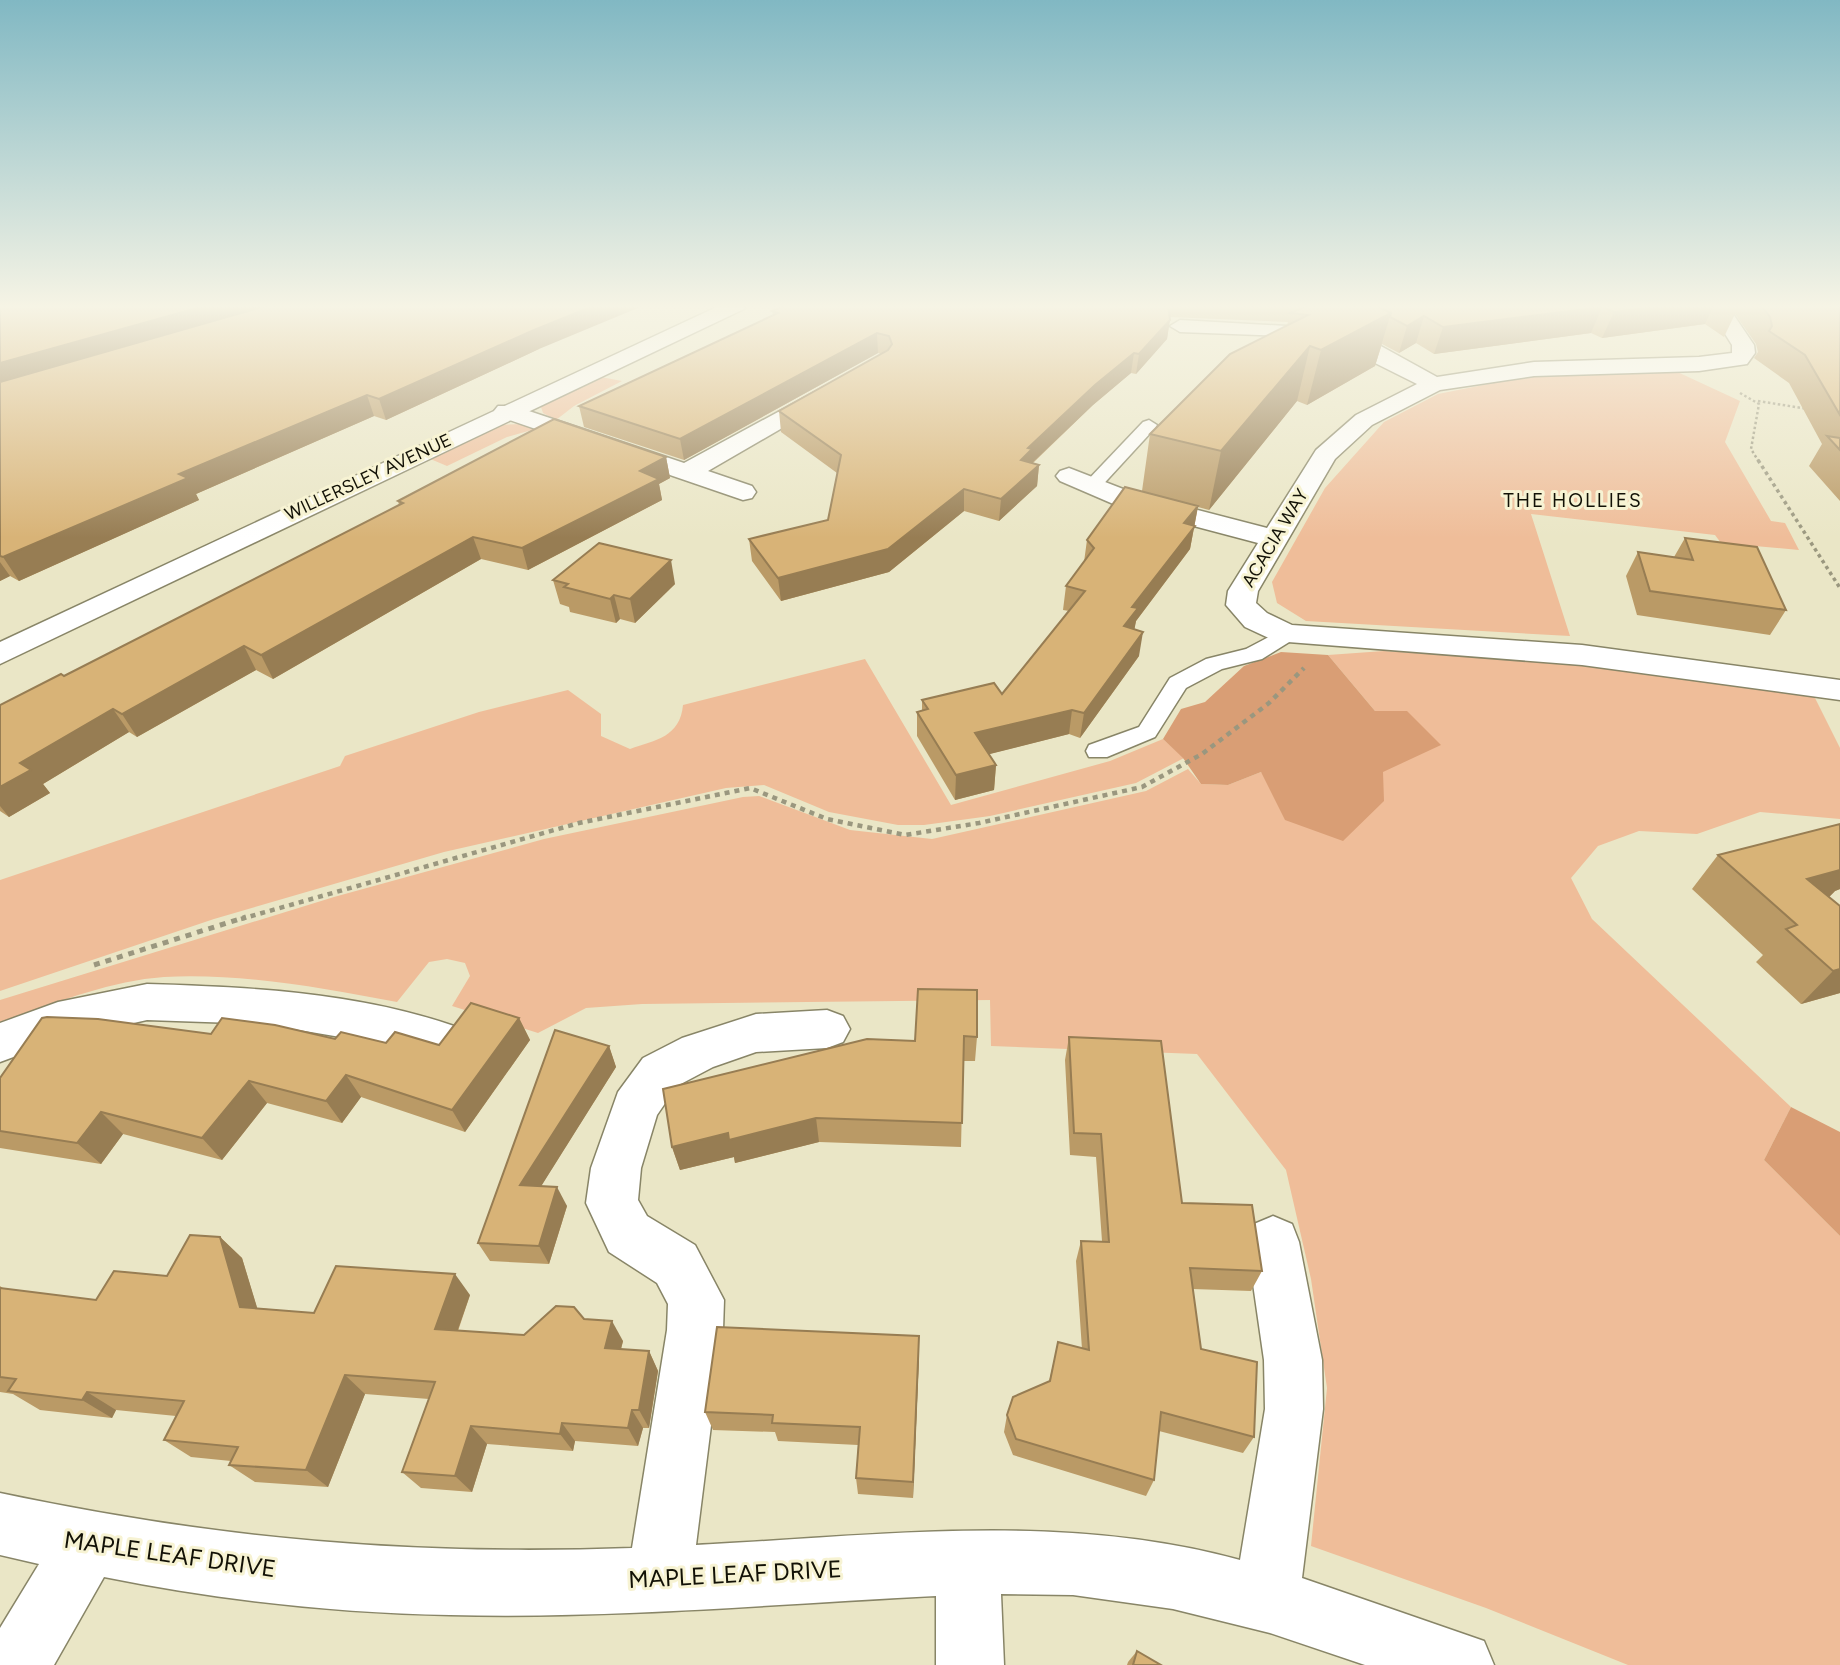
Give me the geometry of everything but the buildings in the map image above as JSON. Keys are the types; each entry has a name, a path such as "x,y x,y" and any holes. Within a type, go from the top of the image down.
{"street":[{"name":"WILLERSLEY AVENUE","path":"0,654 568,383"},
{"path":"686,473 843,383"},
{"name":"ACACIA WAY","path":"1443,383 1434,384 1364,420 1325,455 1243,591 1241,605 1256,620 1286,634 1583,655 1839,693"},
{"path":"506,411 743,492"},
{"path":"1080,482 1127,500 1276,539"},
{"path":"0,1043 58,1021 147,1002 264,1006 352,1020 438,1040"},
{"path":"659,1579 695,1331 696,1300 676,1264 628,1234 612,1203 616,1168 623,1144 635,1107 660,1072 698,1052 756,1033 827,1029"},
{"path":"1267,1598 1294,1409 1293,1360 1273,1242"},
{"name":"MAPLE LEAF DRIVE","path":"0,1524 87,1545 338,1578 513,1584 968,1562 1074,1563 1190,1578 1267,1598 1460,1665"},
{"path":"16,1665 87,1545"},
{"path":"968,1562 970,1665"}],"lane":[{"path":"1080,482 1149,425"},
{"path":"1098,751 1147,732 1178,683 1214,664 1254,654 1286,634"}],"path":[{"path":"1717,383 1757,401 1812,410"},
{"path":"1757,401 1751,449 1840,588"},
{"path":"91,966 313,896 553,830 750,788 827,819 905,835 979,824 1142,787 1202,754 1269,703 1302,671 1322,638"}],"shaded area":[{"path":"588,383 619,383 574,406 556,420 543,413 540,404"},
{"path":"1495,383 1701,383 1740,401 1725,442 1771,521 1785,523 1799,550 1721,543 1715,535 1531,514 1570,636 1306,621 1277,603 1272,582 1325,488 1384,422 1438,394"},
{"path":"523,424 539,428 507,437 447,466 428,458 497,425"},
{"path":"1384,651 1586,664 1814,696 1840,748 1840,819 1760,812 1697,834 1639,831 1598,846 1571,878 1592,919 1791,1107 1764,1160 1840,1236 1840,1665 1628,1665 1486,1608 1311,1546 1327,1388 1311,1279 1286,1170 1197,1054 991,1046 990,1000 642,1004 586,1008 538,1033 452,1006 470,976 465,963 447,959 429,962 397,1002 252,979 164,977 101,988 0,1022 0,1000 334,897 544,839 743,797 759,796 850,830 932,839 1146,791 1188,769 1201,784 1228,785 1261,772 1266,778 1382,772 1407,711 1375,711 1328,655"},
{"path":"1281,652 1328,655 1375,711 1407,711 1441,745 1383,772 1384,801 1343,841 1285,820 1261,772 1228,785 1201,784 1183,758 1163,739 1181,709 1205,702 1244,666"},
{"path":"865,659 951,805 1110,761 1163,739 1184,758 1136,783 990,816 924,825 898,825 829,812 764,785 726,788 444,852 214,919 0,991 0,880 340,766 345,756 479,712 568,690 601,714 601,736 630,749 657,740 672,731 681,716 683,705"},
{"path":"1791,1107 1840,1132 1840,1236 1764,1160"}],"district":[{"name":"THE HOLLIES","path":"1573,500"}]}
